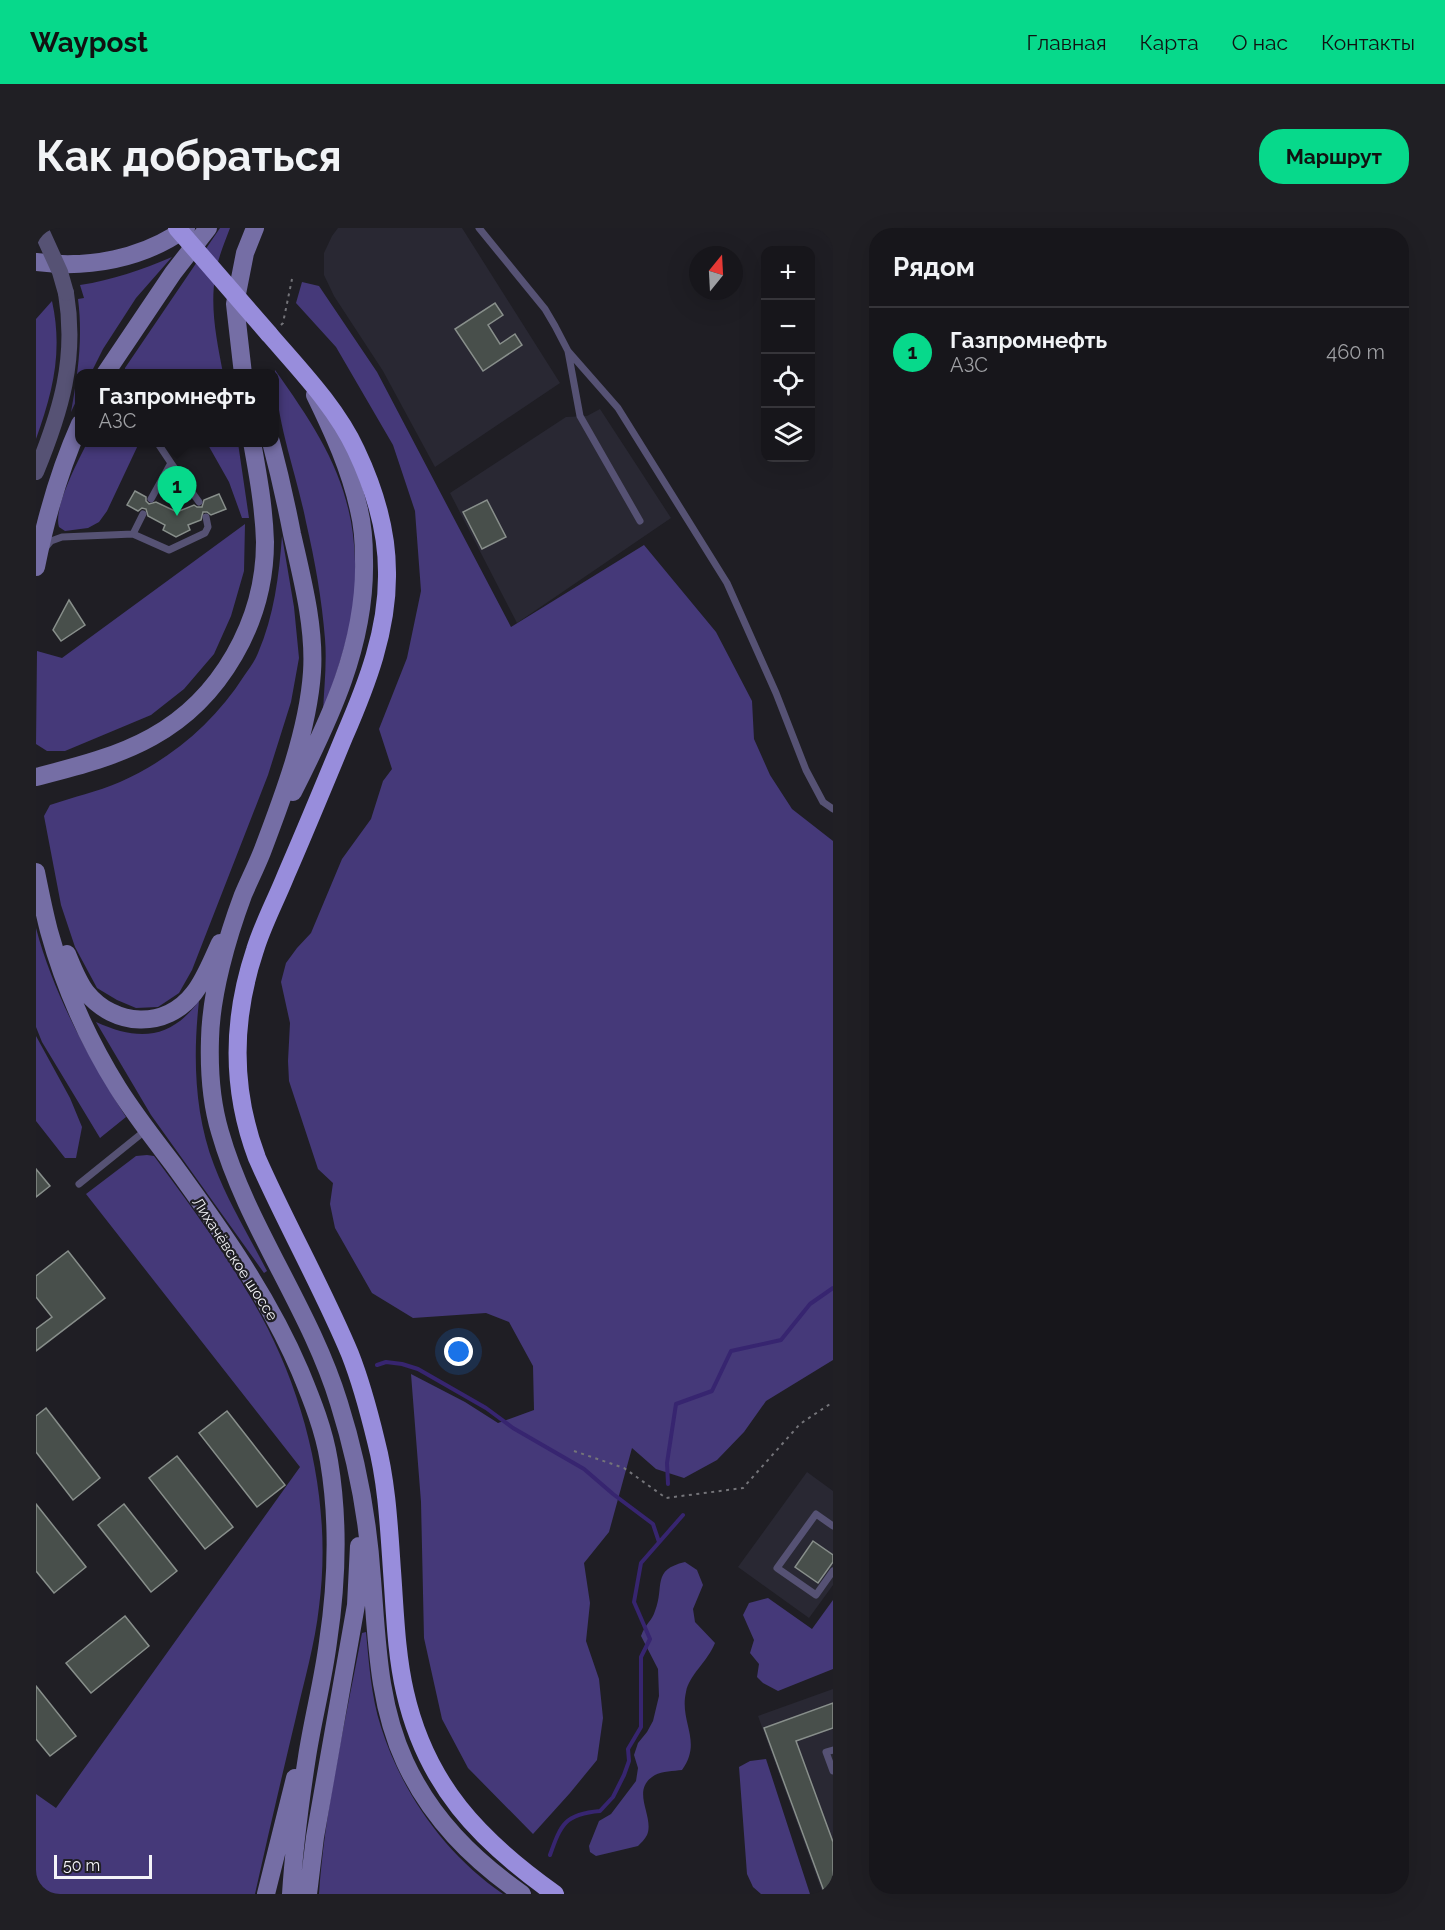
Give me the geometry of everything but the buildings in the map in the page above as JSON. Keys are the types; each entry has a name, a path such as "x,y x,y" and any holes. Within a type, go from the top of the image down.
{"highway":[{"path":"177,228 276,329 307,380 342,424 356,448 379,511 387,573 381,630 375,657 365,688 266,922 248,974 240,1005 237,1037 237,1071 241,1103 256,1158 345,1342 377,1443 384,1483 398,1651 414,1726 435,1775 455,1804 479,1831 524,1872 555,1894"}],"main road":[{"path":"36,262 81,266 111,261 147,250 186,228"},
{"path":"112,369 172,273 208,228"},
{"path":"242,369 236,304 240,276 255,228"},
{"path":"237,328 249,369"},
{"path":"262,852 331,713 352,654 363,599 364,542 360,512 341,449 307,380"},
{"path":"36,567 45,522 66,455 75,435"},
{"path":"44,775 88,764 151,737 196,705 226,669 252,617 263,566 265,543 263,510 253,447"},
{"path":"38,879 85,991 99,1005 125,1019 143,1021 159,1018 175,1011 194,993 243,897 262,852 290,773 303,724 312,669 311,637 302,581 272,447"},
{"name":"Лихачёвское шоссе","path":"38,879 58,961 92,1041 146,1130 232,1248 261,1292 289,1347 319,1421 329,1459 337,1545 328,1646 315,1710"},
{"path":"243,897 222,966 210,1036 213,1098 217,1119 241,1189 310,1325 327,1366 347,1431 363,1498 372,1579 376,1647 384,1695 391,1725 404,1760 426,1800 464,1848 522,1894"},
{"path":"308,1894 315,1837 356,1605 359,1556 355,1465"},
{"path":"266,1894 290,1795 315,1710"},
{"path":"291,1894 293,1858 315,1710"}],"street":[{"path":"36,472 56,418 68,368 71,332 66,293 57,264 40,228"}],"lane":[{"path":"479,228 544,309 568,351 618,408 727,583 776,693 806,770 823,802 833,809"},
{"path":"568,351 580,417 640,521"},
{"path":"160,447 200,502"},
{"path":"151,499 171,463"},
{"path":"133,534 143,514"},
{"path":"36,567 44,549 51,541 63,537 133,534 169,550 205,533 208,527 206,517"},
{"path":"79,1184 146,1130"},
{"path":"833,1526 816,1514 777,1568 816,1595 833,1571"},
{"path":"833,1750 826,1752 833,1771"}],"path":[{"path":"276,329 292,279"},
{"path":"574,1451 624,1468 666,1498 743,1488 800,1424 833,1402"}],"shaded area":[{"path":"220,228 230,228 217,264 213,301 222,369 125,368"},
{"path":"338,228 462,228 560,383 435,467 383,371 334,296 324,275 324,253"},
{"path":"172,257 136,298 103,349 93,369 78,369 80,328 78,299 84,298 80,285 127,274"},
{"path":"302,282 319,286 377,372 511,627 644,545 716,632 752,701 754,739 770,775 792,809 833,841 833,1360 766,1401 744,1432 717,1460 684,1478 656,1469 632,1448 609,1532 584,1563 590,1603 586,1641 599,1679 603,1718 597,1760 533,1834 468,1768 442,1719 424,1638 421,1502 411,1374 465,1402 498,1423 534,1410 533,1366 509,1322 486,1313 413,1318 372,1293 335,1228 330,1204 333,1183 318,1169 289,1081 290,1023 281,982 286,963 311,933 342,859 371,819 383,781 392,769 379,729 407,658 421,591 415,511 393,445 336,347 296,303"},
{"path":"52,301 57,337 56,354 47,405 36,439 36,319"},
{"path":"279,376 306,415 331,460 348,507 353,533 356,593 342,653 323,712 326,648 320,595 302,503 279,409"},
{"path":"75,389 75,404 71,412"},
{"path":"600,409 671,518 517,623 450,493 566,417 587,416"},
{"path":"85,447 137,447 107,511 99,522 88,528 65,531 59,527 60,508"},
{"path":"209,447 239,447 249,518 242,518 229,482"},
{"path":"245,524 244,571 231,616 214,654 184,689 151,715 65,751 47,751 36,744 37,651 62,658"},
{"path":"282,536 294,607 299,658 291,702 268,775 192,970 179,993 158,1007 136,1008 97,988 75,947 61,905 44,816 50,805 111,786 156,763 190,738 219,709 252,665 264,639 275,596"},
{"path":"36,928 52,978 74,1026 126,1117 100,1138 42,1042 36,1027"},
{"path":"199,1001 196,1063 202,1125 214,1165 232,1206 267,1271 264,1273 151,1115 96,1022 126,1032 152,1033 165,1030 177,1023"},
{"path":"36,1036 70,1098 82,1127 76,1158 65,1158 36,1121"},
{"path":"136,1156 154,1156 192,1208 251,1298 270,1333 300,1408 311,1447 322,1527 322,1567 317,1621 255,1894 36,1894 36,1794 56,1808 300,1467 86,1194"},
{"path":"807,1472 833,1491 833,1585 809,1618 738,1567"},
{"path":"685,1562 697,1570 703,1585 693,1609 695,1622 715,1643 691,1680 686,1692 685,1713 691,1740 688,1760 682,1770 655,1775 644,1788 644,1804 649,1828 640,1844 596,1856 590,1852 589,1846 599,1821 611,1814 636,1781 638,1768 634,1755 638,1743 653,1721 659,1696 658,1669 641,1636 655,1611 663,1574 674,1565"},
{"path":"768,1598 812,1629 833,1600 833,1669 778,1691 757,1677 759,1664 750,1653 754,1640 743,1615 749,1603"},
{"path":"366,1632 375,1703 381,1727 401,1775 428,1820 444,1841 482,1878 503,1894 319,1894 326,1828 337,1763 362,1633"},
{"path":"833,1689 833,1894 823,1894 758,1716"},
{"path":"766,1759 810,1894 761,1894 753,1887 747,1874 739,1767 750,1761"}],"waterway":[{"path":"668,1484 667,1463 676,1404 712,1391 731,1351 781,1340 810,1304 833,1288"},
{"path":"377,1365 386,1362 418,1369 584,1469 653,1524 659,1542"},
{"path":"550,1855 561,1828 566,1822 588,1812 600,1811 613,1797 624,1775 629,1761 628,1749 641,1727 641,1657 650,1639 634,1602 641,1563 683,1515"}],"place":[{"name":"Газпромнефть","path":"177,516"}]}
